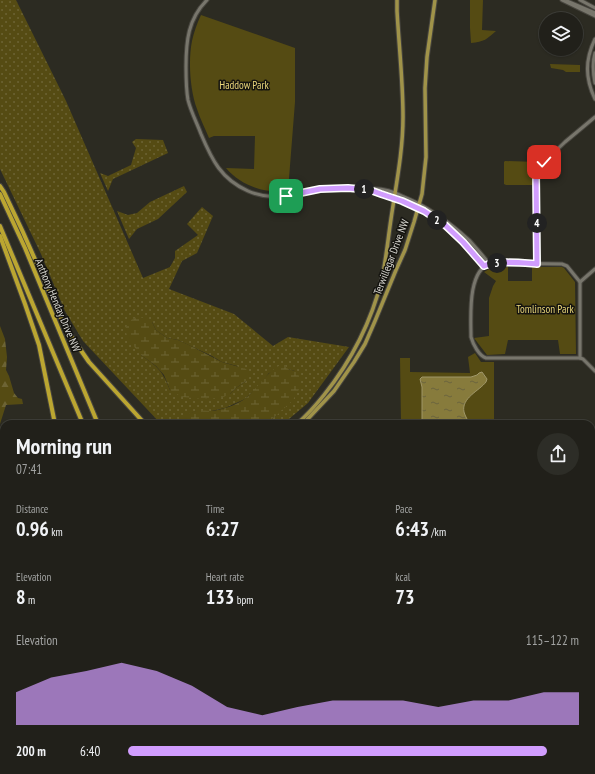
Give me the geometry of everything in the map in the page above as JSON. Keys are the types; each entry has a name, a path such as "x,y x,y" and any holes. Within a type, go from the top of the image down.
{"highway":[{"path":"0,186 22,230 61,318 89,362 141,420"},
{"name":"Anthony Henday Drive NW","path":"0,194 28,256 96,420"},
{"name":"Anthony Henday Drive NW","path":"0,226 81,420"},
{"path":"0,236 39,345 54,420"}],"main road":[{"name":"Terwillegar Drive NW","path":"302,420 340,375 352,356 364,330 382,278 395,193 403,117 397,0"},
{"name":"Terwillegar Drive NW","path":"307,420 334,391 365,344 405,250 420,204 426,157 425,88 427,57 435,0"}],"street":[{"path":"207,0 196,15 188,36 186,49 186,86 188,100 193,115 212,158 229,179 244,189 256,194 270,196 286,196 330,188 376,189 395,193 420,204 451,224 480,252 489,264"},
{"path":"563,0 595,13"},
{"path":"563,0 595,16"},
{"path":"580,0 595,8"},
{"path":"595,39 587,62 589,84 595,99"},
{"path":"595,53 593,59 593,70 595,83"},
{"path":"537,264 537,169 565,142 595,117"},
{"path":"370,190 394,198 431,215 445,225 463,242 484,266"},
{"path":"580,358 580,282 567,266 562,264 496,263 484,266 476,279 471,302 471,337 475,346 483,357 580,358 584,359 595,371"},
{"path":"580,282 595,269"}],"green space":[{"path":"0,0 16,0 66,101 143,278 170,267 175,258 175,251 198,235 187,224 202,207 213,216 197,253 182,261 169,289 234,314 273,346 288,337 349,347 308,403 288,420 270,420 276,416 295,371 288,369 269,373 258,387 245,399 225,408 184,414 184,420 157,420 83,341 65,311 41,254 0,169","holes":["152,322 156,330 167,338 178,340 222,362 237,366 246,381 230,394 170,390 159,370 141,355"]},
{"path":"470,0 483,0 482,30 496,31 485,40 471,43 470,28"},
{"name":"Haddow Park","path":"201,15 295,48 295,102 288,191 271,191 254,187 239,180 226,168 254,169 255,136 214,136 209,138 195,101 190,75 192,41"},
{"path":"550,64 580,65 580,72 566,72 551,68"},
{"path":"136,139 163,140 168,153 113,179 108,191 100,173 108,176 131,165 136,148 132,142"},
{"path":"505,161 538,162 535,168 534,184 504,184"},
{"path":"184,186 187,192 158,219 137,229 129,239 117,211 128,215 137,213 150,202"},
{"name":"Tomlinson Park","path":"493,267 508,267 508,281 532,281 532,267 564,268 575,282 576,354 560,354 558,340 508,340 505,354 487,355 474,338 489,336 489,298 496,281 484,272"},
{"path":"137,317 145,318 152,322 156,330 167,338 178,340 222,362 246,369 250,375 246,381 230,394 221,398 202,399 182,397 170,390 164,375 156,366 141,355 128,339 125,329 129,321"},
{"path":"0,326 5,339 7,357 6,370 14,393 18,398 22,399 23,404 6,405 0,420"},
{"path":"475,353 481,362 494,362 494,420 401,420 400,358 410,358 410,372 470,373 468,357"},
{"path":"284,364 288,369 295,371 300,377 301,386 293,400 270,420 184,420 184,414 198,411 220,410 242,401 264,378 279,366"}],"water":[{"path":"482,372 487,379 486,382 471,395 465,403 464,412 467,420 422,420 422,387 420,379 422,377 471,377"}],"route":[{"path":"286,196 330,188 358,188 370,190 410,204 431,215 445,225 480,260 484,266 496,263 537,264 536,172 539,166 544,162"}]}
